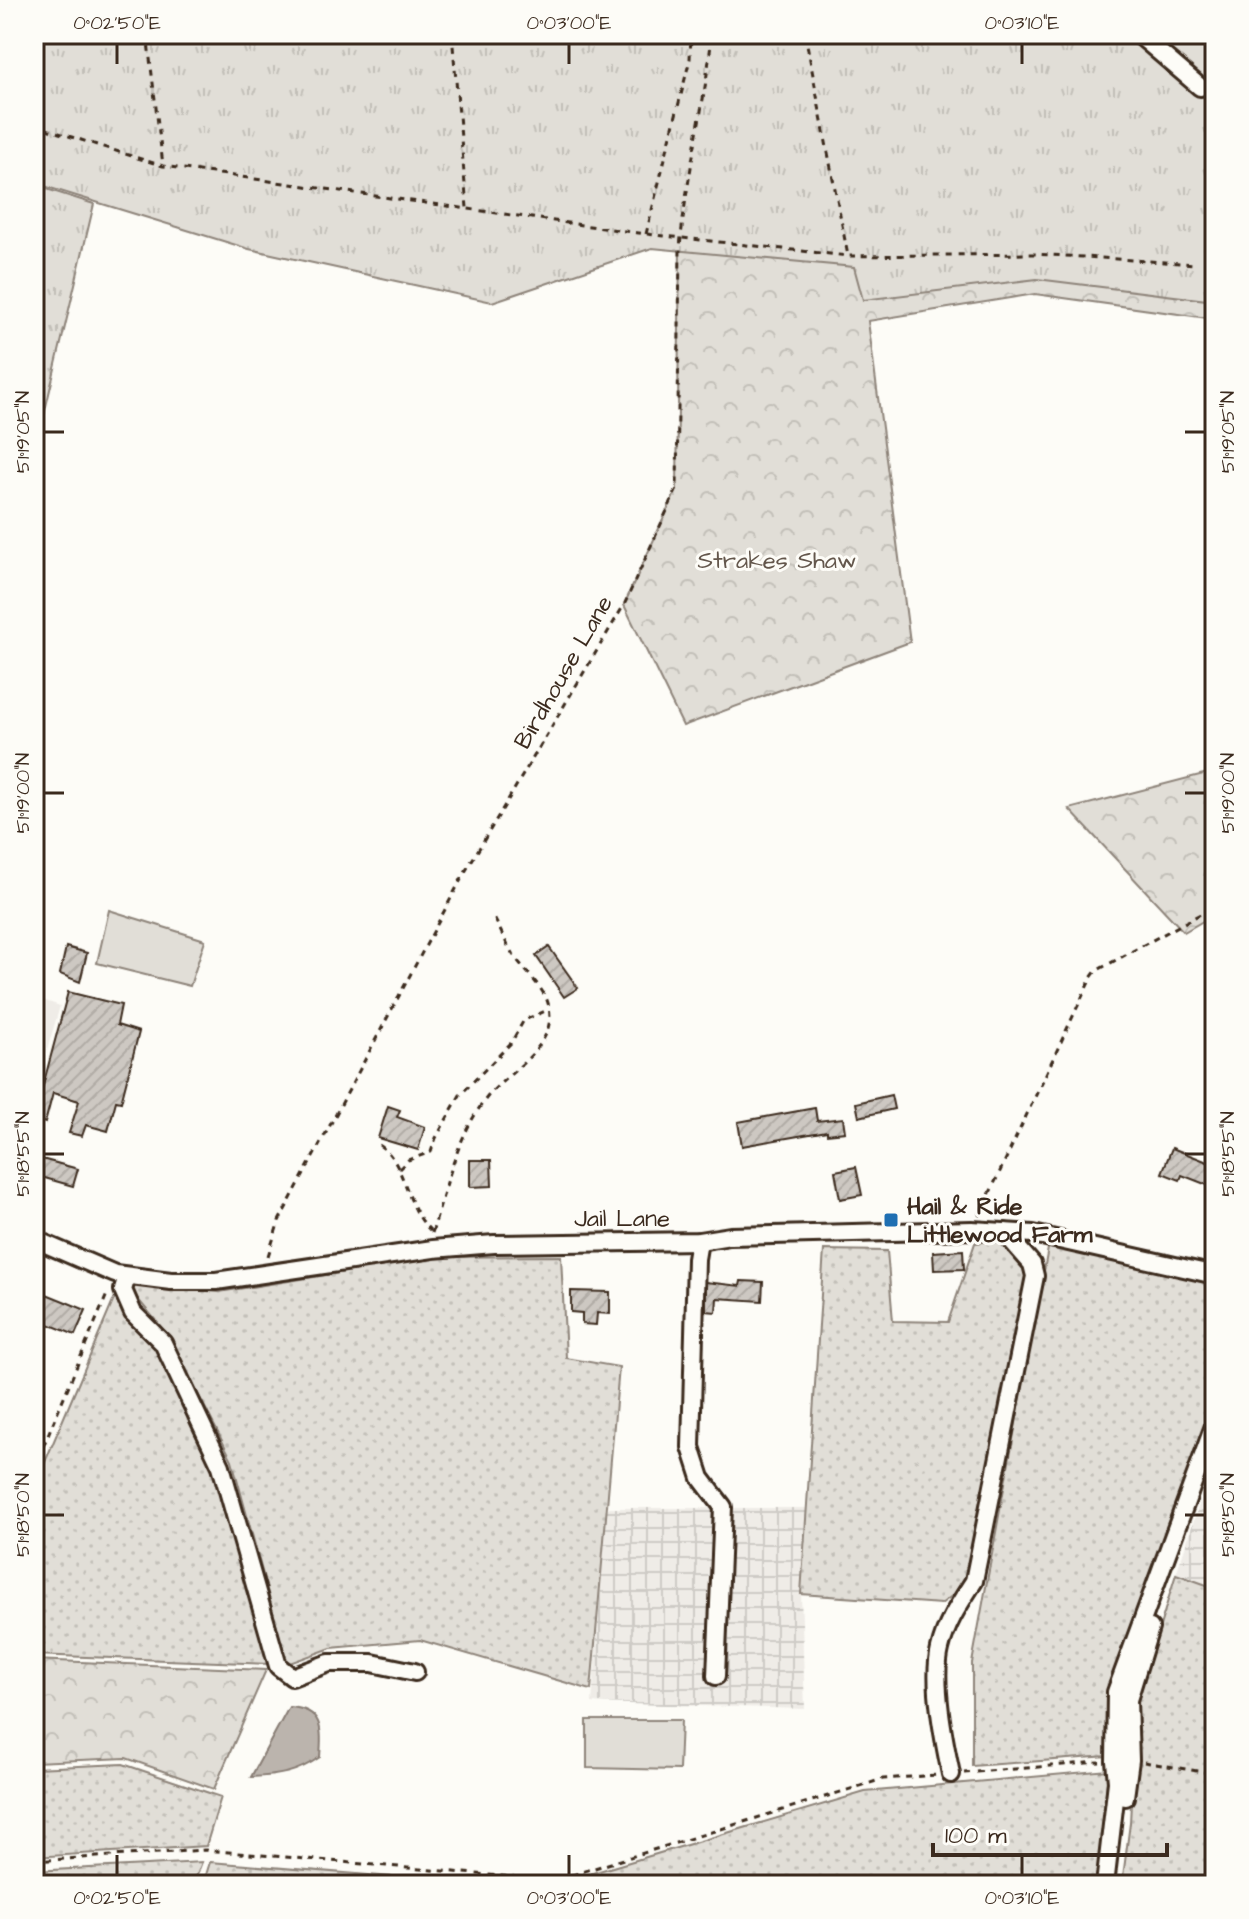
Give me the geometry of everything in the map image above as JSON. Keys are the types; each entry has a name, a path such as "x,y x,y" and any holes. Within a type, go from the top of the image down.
{"street":[{"path":"1138,34 1200,87"},
{"name":"Jail Lane","path":"34,1239 121,1276 171,1281 216,1281 262,1274 433,1240 699,1241 730,1236 972,1230 1033,1234 1215,1275"},
{"path":"951,1774 940,1714 939,1651 952,1616 974,1581 1035,1276 1032,1264 1004,1232"},
{"path":"699,1241 691,1447 701,1478 723,1507 716,1676"},
{"path":"121,1276 123,1290 133,1313 163,1343 221,1466 278,1666 292,1677 329,1663 372,1663 415,1672"},
{"path":"1105,1885 1122,1761 1116,1692 1215,1423"},
{"path":"1115,1885 1128,1700 1157,1607 1215,1450"}],"path":[{"path":"147,34 163,166"},
{"path":"452,34 467,208"},
{"path":"646,234 690,59 691,34"},
{"name":"Birdhouse Lane","path":"262,1274 279,1221 465,872 624,605 677,489 681,238 712,34"},
{"path":"805,34 848,256"},
{"path":"34,125 163,166 646,234 848,256 1035,254 1197,264"},
{"path":"972,1230 1096,971 1215,906"},
{"path":"433,1240 451,1165 475,1114 490,1094 535,1051 550,1030 548,1002 512,953 492,914"},
{"path":"399,1169 408,1160 431,1152 460,1095 511,1043 524,1020 548,1010"},
{"path":"379,1145 388,1151 399,1169 414,1209 433,1240"},
{"path":"34,1468 121,1276"},
{"path":"34,1861 205,1850 544,1883 883,1779 1122,1761 1215,1774"}],"shaded area":[{"path":"34,997 60,1006 40,1074 34,1072"},
{"path":"1212,1466 1215,1467 1215,1588 1176,1574"},
{"path":"607,1508 807,1508 801,1594 805,1709 592,1703"},
{"path":"289,1707 308,1712 318,1722 320,1757 287,1773 251,1777"}],"green space":[{"path":"34,34 1215,34 1215,301 1037,279 863,300 854,267 652,248 492,302 249,249 34,183"},
{"name":"Strakes Shaw","path":"1215,34 1215,319 1035,294 868,321 910,642 683,726 624,605 677,489 680,248"},
{"path":"34,185 94,204 34,457"},
{"path":"1215,771 1215,914 1184,932 1069,809"},
{"path":"109,910 205,940 190,986 97,963"},
{"path":"1002,1240 1028,1267 1030,1277 965,1586 941,1604 801,1594 824,1250 887,1251 893,1321 948,1322 975,1243"},
{"path":"1049,1243 1215,1281 1215,1402 1108,1691 1108,1756 972,1766 972,1663"},
{"path":"561,1256 566,1358 619,1367 591,1690 420,1640 331,1648 287,1664 232,1460 168,1335 131,1291 134,1285 219,1292 439,1257"},
{"path":"117,1292 156,1347 216,1468 269,1664 34,1655 34,1488"},
{"path":"1176,1574 1215,1588 1215,1885 1122,1885 1130,1823 1136,1704"},
{"path":"34,1660 266,1670 214,1789 126,1758 34,1762"},
{"path":"587,1720 681,1720 679,1770 587,1768"},
{"path":"123,1764 221,1797 206,1846 34,1857 34,1768"},
{"path":"1108,1770 1097,1885 552,1885 865,1792"},
{"path":"202,1862 193,1885 34,1885 34,1871"},
{"path":"210,1862 490,1885 203,1885"}],"building":[{"path":"66,947 87,953 80,982 60,974"},
{"path":"549,947 578,988 564,997 536,956"},
{"path":"68,992 121,1005 117,1025 139,1032 121,1102 116,1101 108,1131 86,1125 82,1136 69,1133 79,1101 53,1093 45,1123 34,1119"},
{"path":"891,1095 894,1109 859,1117 856,1103"},
{"path":"388,1106 400,1110 397,1117 425,1127 418,1150 378,1138"},
{"path":"815,1108 817,1121 843,1118 845,1132 827,1134 827,1131 742,1146 738,1122"},
{"path":"1172,1148 1215,1165 1215,1188 1182,1175 1180,1180 1162,1173"},
{"path":"38,1158 78,1169 73,1186 34,1175"},
{"path":"470,1160 491,1160 492,1186 470,1187"},
{"path":"856,1167 862,1195 840,1199 835,1171"},
{"path":"963,1250 964,1269 934,1270 933,1252"},
{"path":"741,1281 763,1282 762,1301 717,1298 716,1312 706,1311 706,1282 740,1286"},
{"path":"34,1289 86,1310 75,1335 34,1315"},
{"path":"571,1291 610,1292 610,1314 597,1313 596,1325 582,1324 582,1313 571,1312"}],"place":[{"name":"Hail & Ride Littlewood Farm","path":"891,1220"}]}
